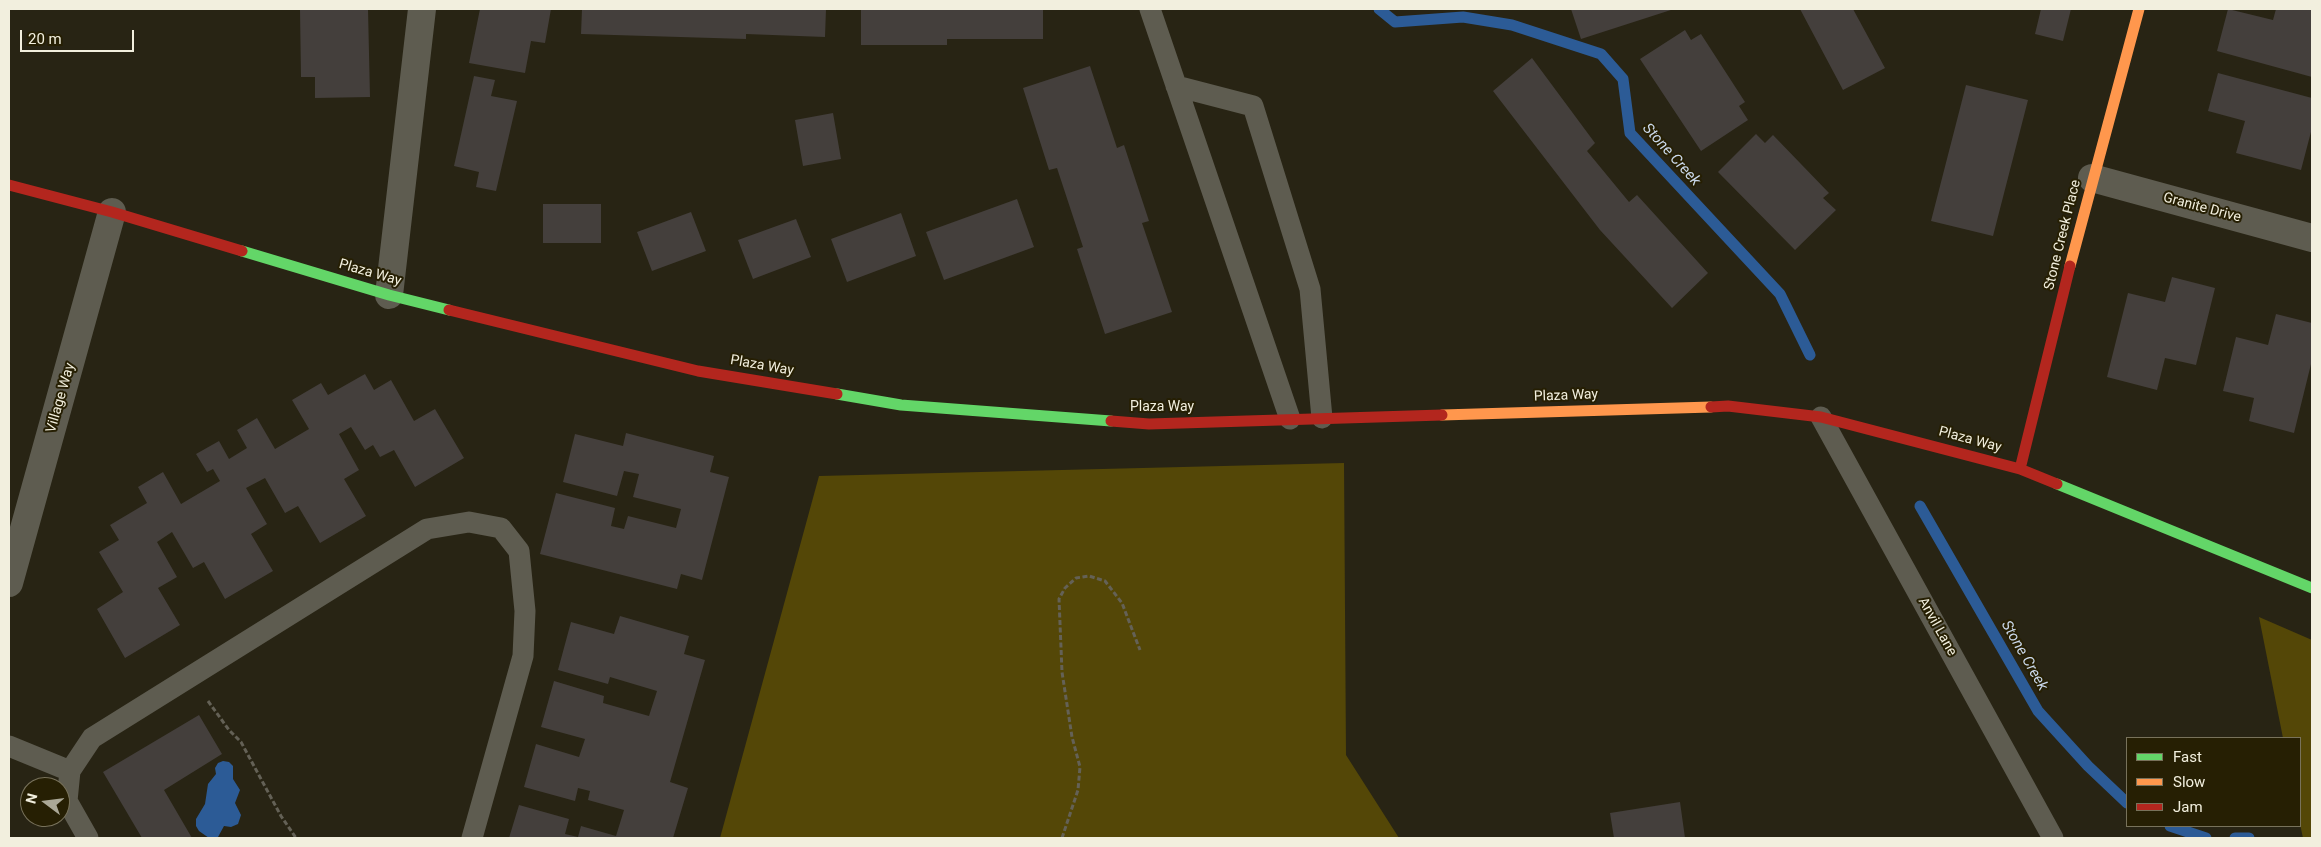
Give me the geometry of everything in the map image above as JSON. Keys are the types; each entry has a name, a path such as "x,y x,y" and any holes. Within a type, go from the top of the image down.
{"main road":[{"name":"Stone Creek Place","path":"2020,469 2092,178 2139,9"},
{"name":"Plaza Way","path":"9,185 112,212 389,295 698,371 901,405 1149,424 1728,406 1821,416 2020,469 2312,588"}],"street":[{"path":"389,295 422,9"},
{"name":"Granite Drive","path":"2092,178 2312,238"},
{"name":"Village Way","path":"9,583 112,212"}],"lane":[{"path":"1150,9 1290,419"},
{"path":"1176,86 1253,106 1310,289 1322,418"},
{"name":"Anvil Lane","path":"1821,416 2053,838"},
{"path":"88,838 67,801 70,771 92,738 427,529 469,522 501,528 519,551 525,611 523,656 472,838"},
{"path":"9,746 70,771"}],"path":[{"path":"1062,838 1078,790 1080,767 1072,737 1062,672 1059,598 1065,588 1076,578 1089,576 1105,581 1122,603 1140,650"},
{"path":"190,676 229,730 241,742 281,816 296,838"}],"shaded area":[{"path":"1344,463 1346,755 1399,838 720,838 819,476"},
{"path":"2259,617 2312,640 2312,838 2303,838 2301,827 2301,737 2283,737"}],"water":[{"path":"223,761 229,762 233,766 233,779 240,790 235,803 241,815 238,824 231,827 224,826 218,837 209,838 199,831 196,826 196,819 205,804 208,784 216,774 215,768 218,763"}],"building":[{"path":"368,9 370,97 315,98 315,77 301,77 300,10"},
{"path":"480,9 551,9 545,43 531,41 525,73 469,63"},
{"path":"582,9 826,9 825,37 746,34 746,39 581,34"},
{"path":"861,9 1043,9 1043,39 947,39 947,45 861,45"},
{"path":"1571,9 1674,9 1581,39"},
{"path":"1800,9 1853,9 1885,68 1843,90"},
{"path":"2041,9 2071,9 2063,41 2035,34"},
{"path":"2228,9 2273,20 2276,9 2312,9 2312,77 2217,51"},
{"path":"1685,30 1691,40 1701,34 1745,102 1739,106 1748,120 1701,151 1640,59"},
{"path":"1532,58 1595,143 1587,151 1629,202 1637,195 1708,273 1672,308 1600,230 1493,91"},
{"path":"1090,66 1117,148 1124,145 1149,221 1142,223 1172,312 1105,334 1077,249 1083,247 1057,168 1049,170 1023,88"},
{"path":"2218,73 2312,98 2312,128 2301,170 2236,153 2245,121 2208,111"},
{"path":"474,76 495,80 491,96 517,101 496,191 476,187 479,172 454,166"},
{"path":"1966,85 2028,100 1993,236 1931,221"},
{"path":"833,113 841,159 803,166 795,120"},
{"path":"1756,134 1765,143 1773,135 1829,193 1823,198 1836,210 1795,250 1718,172"},
{"path":"1017,199 1034,247 944,280 926,232"},
{"path":"543,204 601,204 601,243 543,243"},
{"path":"691,212 706,251 652,271 637,232"},
{"path":"901,213 916,256 847,282 831,239"},
{"path":"796,219 811,257 753,279 738,240"},
{"path":"2172,277 2215,288 2196,365 2165,358 2157,390 2107,377 2128,293 2165,302"},
{"path":"2276,314 2312,323 2312,360 2294,433 2249,421 2254,398 2223,391 2236,337 2268,345"},
{"path":"365,374 374,390 391,380 414,421 435,409 464,458 415,487 394,450 380,457 373,445 365,450 351,427 339,434 359,470 344,479 366,516 320,543 298,506 285,513 265,478 246,488 267,524 251,534 273,571 225,599 204,562 193,568 172,532 157,542 177,577 158,588 180,625 125,658 97,609 123,592 99,552 119,540 110,525 147,503 138,487 163,472 181,504 220,481 213,469 207,472 196,454 219,441 229,459 247,448 237,430 257,418 275,449 309,429 292,400 321,383 328,395"},
{"path":"626,433 714,456 710,472 729,477 702,580 681,574 677,589 540,554 556,493 615,508 611,526 624,529 628,516 676,528 681,509 633,497 639,474 624,471 617,496 563,482 575,434 623,446"},
{"path":"620,616 689,636 684,654 705,660 670,782 688,788 673,838 509,838 519,805 569,819 565,834 578,837 581,826 616,836 624,810 588,800 590,791 578,788 575,801 524,787 536,744 579,757 585,739 541,727 554,681 604,696 603,703 649,716 657,691 610,677 608,684 558,670 571,622 614,634"},
{"path":"199,715 222,754 164,790 192,838 142,838 103,772"},
{"path":"1680,802 1685,838 1614,838 1610,813"}],"waterway":[{"name":"Stone Creek","path":"1379,9 1395,22 1463,17 1512,25 1601,54 1623,79 1630,133 1780,294 1810,355"},
{"name":"Stone Creek","path":"1920,506 2038,711 2088,766 2126,802"},
{"name":"Stone Creek","path":"2173,827 2206,838"},
{"name":"Stone Creek","path":"2235,838 2249,838"}],"traffic: fast":[{"path":"242,251 389,295 449,310"},
{"path":"837,394 901,405 1111,421"},
{"path":"2057,484 2312,588"}],"traffic: slow":[{"path":"2070,266 2139,9"},
{"path":"1442,415 1711,407"}],"traffic: jam":[{"path":"9,185 112,212 242,251"},
{"path":"2020,469 2070,266"},
{"path":"449,310 698,371 837,394"},
{"path":"1711,407 1728,406 1821,417 2020,469 2057,484"},
{"path":"1111,421 1149,424 1442,415"}]}
